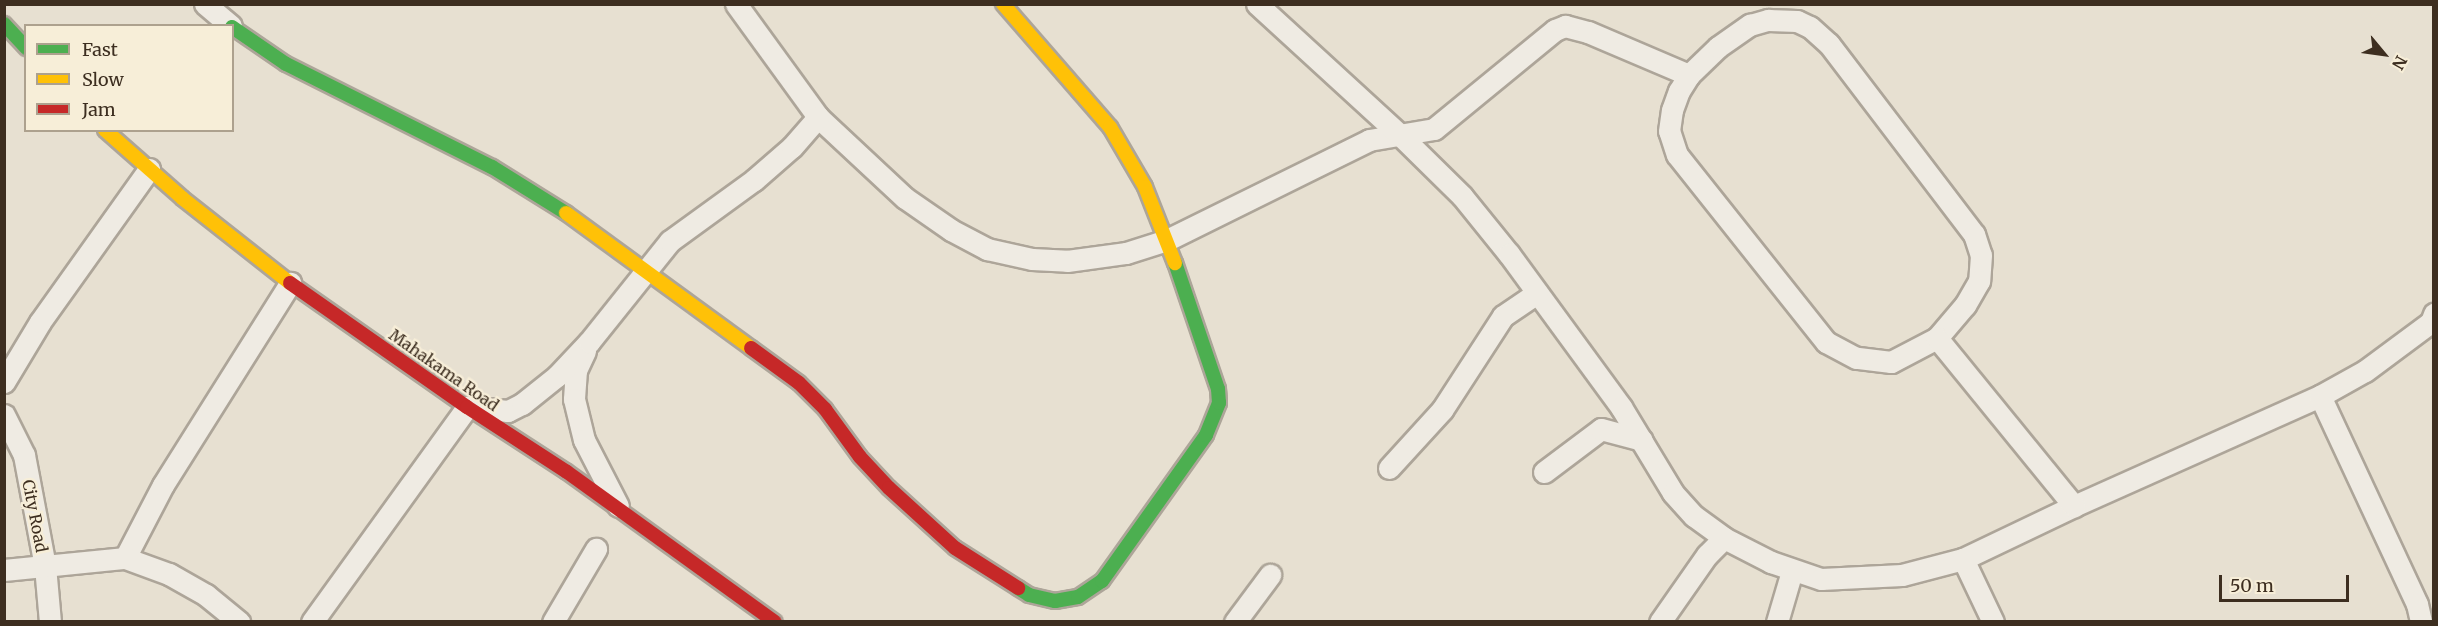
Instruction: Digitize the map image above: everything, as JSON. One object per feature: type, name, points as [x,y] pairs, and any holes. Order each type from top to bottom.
[{"type":"street","points":[[205,4],[230,24]]},
{"type":"street","points":[[736,4],[818,117],[905,198],[951,230],[987,249],[1032,259],[1067,261],[1126,253],[1167,240],[1369,140],[1434,129],[1442,125],[1555,30],[1564,26],[1588,32],[1689,75]]},
{"type":"street","points":[[234,27],[286,64],[492,167],[584,224],[799,383],[825,409],[860,457],[889,488],[955,548],[1029,595],[1055,601],[1078,597],[1102,581],[1206,435],[1215,418],[1219,403],[1218,389],[1167,240],[1145,187],[1110,127],[1004,4]]},
{"type":"street","points":[[1257,4],[1400,135],[1462,196],[1537,293],[1642,440],[1673,493],[1694,516],[1724,538],[1792,571],[1821,579],[1902,575],[1963,559],[2074,506],[2320,396],[2365,371],[2433,321]]},
{"type":"street","points":[[1768,20],[1797,21],[1810,27],[1829,44],[1974,234],[1981,255],[1979,280],[1965,305],[1937,338],[1891,363],[1856,358],[1826,342],[1677,155],[1669,131],[1672,110],[1689,75],[1718,47],[1750,25],[1768,20]]},
{"type":"street","points":[[7,32],[24,46]]},
{"type":"street","points":[[312,621],[467,407],[508,411],[522,404],[557,376],[589,342],[646,268],[670,241],[762,174],[792,147],[818,117]]},
{"type":"street","name":"Mahakama Road","points":[[107,132],[149,170],[290,283],[467,407],[620,510],[775,621]]},
{"type":"street","points":[[4,382],[46,313],[149,170]]},
{"type":"street","points":[[125,558],[163,485],[290,283]]},
{"type":"street","points":[[1389,468],[1442,410],[1503,316],[1537,293]]},
{"type":"street","points":[[1937,338],[2074,506]]},
{"type":"street","points":[[589,342],[576,370],[574,399],[584,440],[620,510]]},
{"type":"street","points":[[2320,396],[2417,604],[2421,621]]},
{"type":"street","name":"City Road","points":[[4,415],[24,455],[45,566],[51,621]]},
{"type":"street","points":[[1544,472],[1601,429],[1642,440]]},
{"type":"street","points":[[1659,621],[1707,555],[1724,538]]},
{"type":"street","points":[[553,621],[596,549]]},
{"type":"street","points":[[4,570],[125,558],[169,574],[206,595],[239,621]]},
{"type":"street","points":[[1963,559],[1992,621]]},
{"type":"street","points":[[1777,621],[1792,571]]},
{"type":"street","points":[[1234,621],[1270,575]]},
{"type":"traffic: fast","points":[[4,24],[24,46]]},
{"type":"traffic: fast","points":[[234,28],[286,64],[492,167],[566,213]]},
{"type":"traffic: fast","points":[[1018,588],[1029,595],[1055,601],[1078,597],[1102,581],[1206,435],[1219,403],[1218,389],[1175,263]]},
{"type":"traffic: slow","points":[[1003,4],[1110,127],[1145,187],[1175,263]]},
{"type":"traffic: slow","points":[[107,132],[182,198],[290,283]]},
{"type":"traffic: slow","points":[[566,213],[751,348]]},
{"type":"traffic: jam","points":[[290,283],[467,407],[567,472],[775,622]]},
{"type":"traffic: jam","points":[[751,348],[799,383],[825,409],[860,457],[889,488],[955,548],[1018,588]]}]
